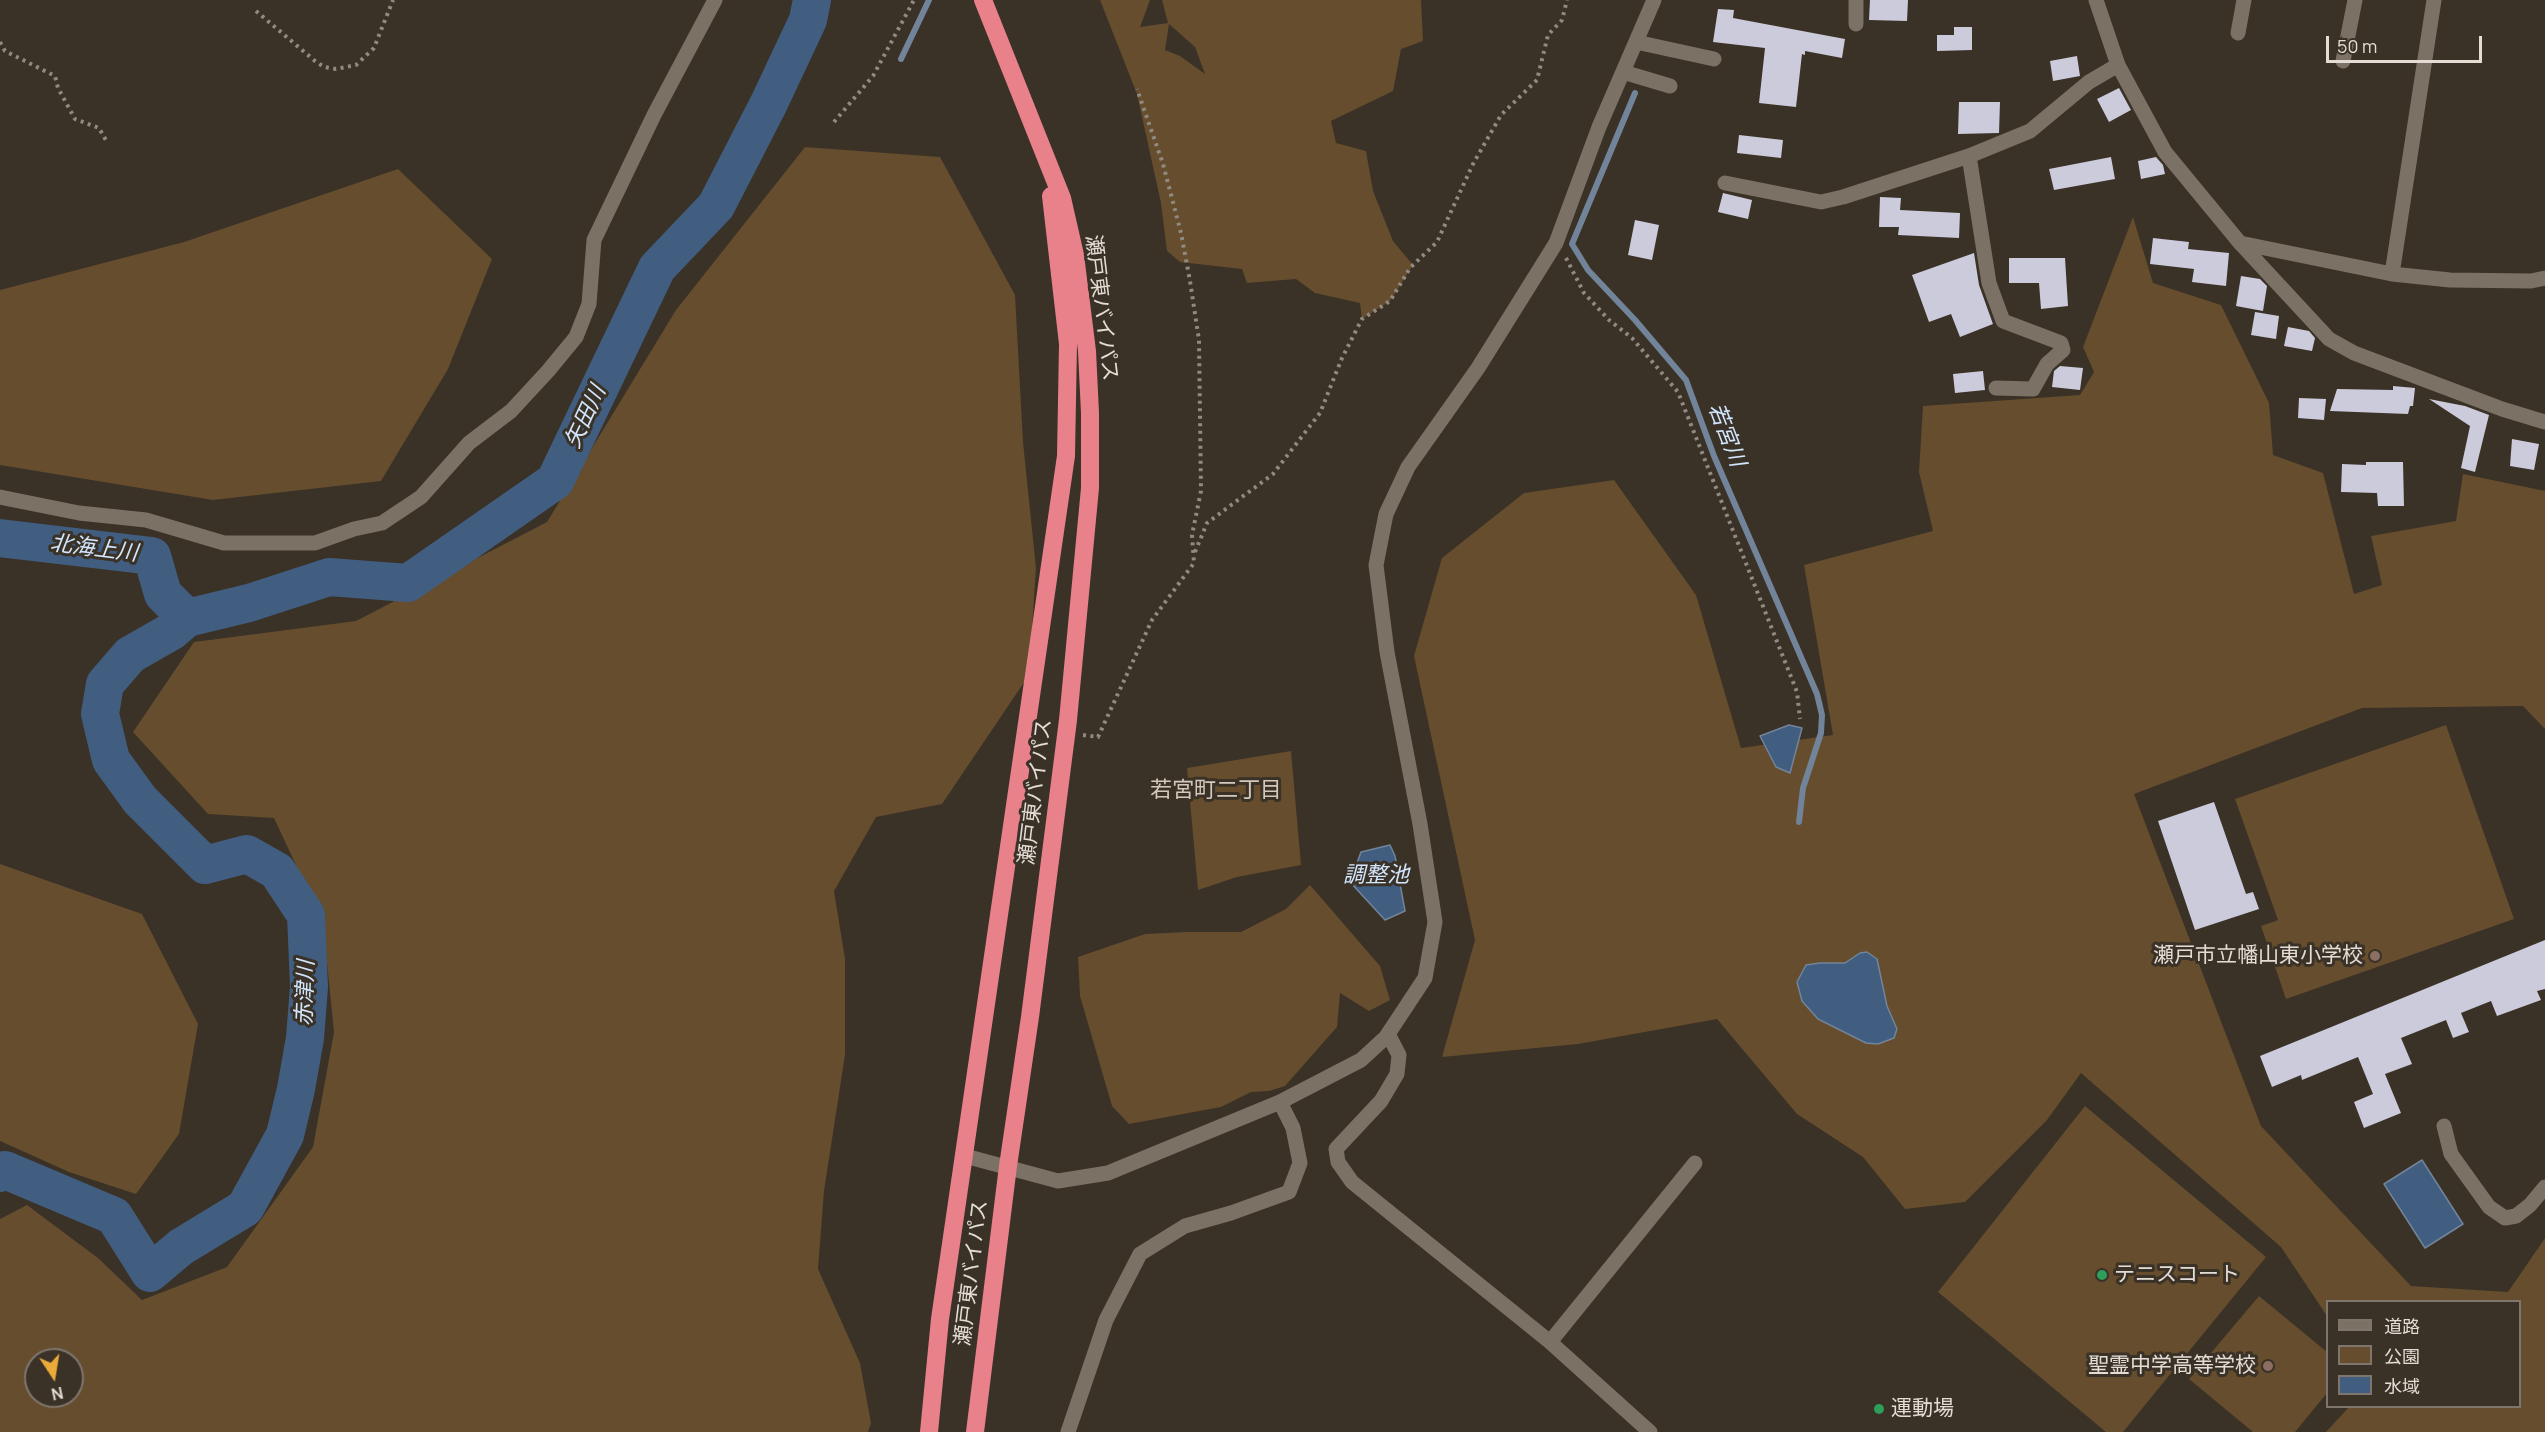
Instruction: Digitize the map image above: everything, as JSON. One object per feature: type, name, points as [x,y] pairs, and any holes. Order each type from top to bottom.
[{"type":"highway","name":"瀬戸東バイパス","points":[[975,1432],[1066,734],[1090,488],[1087,351],[1075,255],[1062,198],[983,0]]},
{"type":"highway","name":"瀬戸東バイパス","points":[[929,1432],[940,1319],[1066,456],[1068,344],[1046,158]]},
{"type":"street","points":[[0,497],[79,513],[146,520],[224,543],[315,543],[354,529],[382,523],[421,497],[469,443],[511,411],[576,337],[589,304],[594,240],[654,115],[715,0]]},
{"type":"street","points":[[965,1156],[1058,1181],[1108,1173],[1280,1102],[1361,1060],[1388,1034],[1425,978],[1435,922],[1420,824],[1387,652],[1376,565],[1386,514],[1408,467],[1478,368],[1556,243],[1599,127],[1654,0]]},
{"type":"street","points":[[1856,0],[1856,24]]},
{"type":"street","points":[[2096,0],[2118,65],[2165,152],[2240,243],[2329,339],[2354,353],[2502,409],[2545,422]]},
{"type":"street","points":[[2238,33],[2244,0]]},
{"type":"street","points":[[2343,61],[2355,0]]},
{"type":"street","points":[[2392,274],[2434,0]]},
{"type":"street","points":[[1636,42],[1714,59]]},
{"type":"street","points":[[1725,183],[1821,202],[1969,156],[2030,131],[2090,82],[2118,65]]},
{"type":"street","points":[[1623,72],[1670,86]]},
{"type":"street","points":[[1969,156],[1989,283],[2003,321],[2061,343],[2063,350],[2048,364],[2033,389],[1996,388]]},
{"type":"street","points":[[2240,243],[2392,274],[2450,280],[2531,281],[2545,278]]},
{"type":"street","points":[[1388,1034],[1399,1054],[1397,1074],[1381,1101],[1336,1149],[1338,1162],[1352,1182],[1550,1342],[1650,1432]]},
{"type":"street","points":[[1068,1432],[1106,1320],[1140,1254],[1185,1226],[1231,1213],[1289,1192],[1300,1163],[1293,1128],[1280,1102]]},
{"type":"street","points":[[2444,1126],[2451,1154],[2489,1207],[2505,1218],[2516,1216],[2545,1187]]},
{"type":"street","points":[[1550,1342],[1695,1163]]},
{"type":"path","points":[[256,11],[315,61],[324,67],[336,69],[356,65],[374,48],[393,0]]},
{"type":"path","points":[[834,122],[873,76],[914,0]]},
{"type":"path","points":[[1194,553],[1207,523],[1273,474],[1320,413],[1342,358],[1362,319],[1390,301],[1410,268],[1437,242],[1473,164],[1501,115],[1537,80],[1548,35],[1562,20],[1567,0]]},
{"type":"path","points":[[0,42],[5,51],[55,76],[58,88],[75,119],[99,128],[107,142]]},
{"type":"path","points":[[1066,734],[1098,737],[1152,620],[1194,563],[1192,535],[1201,491],[1199,340],[1182,233],[1163,164],[1137,89]]},
{"type":"path","points":[[1556,243],[1572,266],[1584,293],[1609,320],[1632,338],[1678,392],[1797,692],[1800,718]]},
{"type":"green space","points":[[1100,0],[1150,0],[1140,27],[1168,23],[1162,0],[1421,0],[1423,41],[1401,49],[1393,91],[1331,121],[1336,143],[1366,151],[1373,191],[1393,241],[1413,265],[1390,301],[1362,319],[1360,303],[1315,293],[1296,279],[1247,283],[1242,269],[1180,262],[1167,251],[1161,203],[1137,94]],"holes":[[[1169,24],[1195,47],[1205,74],[1180,56],[1165,50]]]},
{"type":"green space","points":[[805,147],[940,157],[1015,295],[1023,442],[1036,568],[1029,675],[942,804],[876,817],[834,891],[845,959],[845,1055],[824,1191],[818,1269],[860,1363],[871,1423],[868,1432],[0,1432],[0,1219],[27,1205],[98,1258],[142,1300],[227,1267],[313,1147],[334,1032],[323,923],[274,818],[208,814],[133,732],[194,642],[356,621],[547,522],[676,310]]},
{"type":"green space","points":[[398,169],[492,259],[448,369],[381,481],[213,500],[0,465],[0,290],[184,242]]},
{"type":"green space","points":[[2133,217],[2153,283],[2221,305],[2269,403],[2273,455],[2323,473],[2354,594],[2382,585],[2371,536],[2456,521],[2463,474],[2545,491],[2545,729],[2523,706],[2362,708],[2134,794],[2261,1126],[2411,1286],[2508,1292],[2545,1238],[2545,1432],[2326,1432],[2348,1408],[2521,1408],[2521,1300],[2326,1300],[2326,1314],[2281,1247],[2081,1073],[2047,1120],[1965,1202],[1905,1209],[1863,1157],[1797,1114],[1717,1019],[1578,1044],[1442,1057],[1475,940],[1414,656],[1442,558],[1524,493],[1614,480],[1696,595],[1741,748],[1833,735],[1804,565],[1933,531],[1919,472],[1923,406],[2080,395],[2094,372],[2083,347]]},
{"type":"green space","points":[[2446,725],[2514,919],[2286,999],[2261,926],[2278,920],[2235,799]]},
{"type":"green space","points":[[1291,751],[1301,865],[1237,877],[1198,890],[1187,768]]},
{"type":"green space","points":[[0,864],[142,914],[198,1024],[179,1134],[136,1194],[69,1172],[0,1141]]},
{"type":"green space","points":[[1310,885],[1380,966],[1390,1000],[1369,1011],[1340,993],[1337,1027],[1285,1086],[1269,1091],[1251,1092],[1221,1107],[1129,1124],[1112,1106],[1080,996],[1078,957],[1145,934],[1241,932],[1286,909]]},
{"type":"green space","name":"テニスコート","points":[[2085,1106],[2266,1257],[2123,1432],[2106,1432],[1938,1292]]},
{"type":"green space","points":[[2259,1296],[2326,1351],[2326,1394],[2295,1432],[2253,1432],[2189,1379]]},
{"type":"water","points":[[1789,725],[1802,728],[1790,773],[1776,767],[1760,736]]},
{"type":"water","name":"調整池","points":[[1390,845],[1395,856],[1405,911],[1385,920],[1350,882],[1361,852]]},
{"type":"water","points":[[1867,952],[1877,959],[1887,1006],[1897,1029],[1894,1038],[1878,1044],[1866,1043],[1818,1019],[1802,1001],[1797,982],[1806,965],[1845,963],[1860,953]]},
{"type":"water","points":[[2422,1160],[2463,1224],[2425,1248],[2384,1184]]},
{"type":"building","points":[[1870,0],[1908,0],[1907,21],[1869,20]]},
{"type":"building","points":[[1718,9],[1734,10],[1733,18],[1845,39],[1842,58],[1805,51],[1805,55],[1802,54],[1796,107],[1759,103],[1765,48],[1713,42]]},
{"type":"building","points":[[1954,27],[1972,27],[1972,50],[1937,51],[1937,35],[1954,35]]},
{"type":"building","points":[[2077,56],[2080,76],[2053,81],[2050,61]]},
{"type":"building","points":[[2119,88],[2131,110],[2109,122],[2097,99]]},
{"type":"building","points":[[1959,102],[2000,102],[1999,133],[1958,134]]},
{"type":"building","points":[[1739,135],[1783,140],[1781,158],[1737,153]]},
{"type":"building","points":[[2111,157],[2115,179],[2054,190],[2049,169]]},
{"type":"building","points":[[2156,157],[2163,165],[2165,174],[2141,179],[2138,161]]},
{"type":"building","points":[[1723,193],[1752,200],[1748,219],[1718,212]]},
{"type":"building","points":[[1880,197],[1901,198],[1900,210],[1960,213],[1959,238],[1898,235],[1899,227],[1879,227]]},
{"type":"building","points":[[1635,220],[1659,225],[1652,260],[1628,255]]},
{"type":"building","points":[[2153,238],[2189,242],[2188,249],[2229,253],[2226,286],[2192,282],[2194,269],[2150,264]]},
{"type":"building","points":[[1974,253],[1979,285],[1993,324],[1960,337],[1951,314],[1929,322],[1912,275]]},
{"type":"building","points":[[2009,258],[2065,258],[2068,306],[2041,309],[2039,283],[2009,283]]},
{"type":"building","points":[[2241,276],[2260,279],[2267,286],[2263,311],[2236,306]]},
{"type":"building","points":[[2255,312],[2279,316],[2276,339],[2251,335]]},
{"type":"building","points":[[2288,327],[2309,331],[2315,338],[2312,351],[2284,346]]},
{"type":"building","points":[[2060,366],[2083,368],[2080,390],[2052,387],[2054,371]]},
{"type":"building","points":[[1983,371],[1985,390],[1955,393],[1953,374]]},
{"type":"building","points":[[2393,386],[2415,388],[2413,406],[2410,406],[2408,414],[2330,411],[2337,389],[2393,390]]},
{"type":"building","points":[[2299,398],[2326,399],[2324,420],[2298,418]]},
{"type":"building","points":[[2429,399],[2465,406],[2489,415],[2475,472],[2461,468],[2470,426]]},
{"type":"building","points":[[2512,439],[2539,444],[2534,470],[2510,466]]},
{"type":"building","points":[[2366,462],[2403,462],[2404,506],[2378,506],[2377,493],[2341,492],[2342,464],[2366,465]]},
{"type":"building","points":[[2214,802],[2246,894],[2253,892],[2259,909],[2195,930],[2158,821]]},
{"type":"building","points":[[2545,940],[2545,989],[2537,991],[2541,1000],[2497,1016],[2491,1001],[2461,1013],[2469,1032],[2453,1038],[2446,1020],[2401,1038],[2412,1064],[2385,1074],[2401,1113],[2364,1128],[2354,1102],[2373,1094],[2358,1057],[2302,1080],[2301,1075],[2272,1087],[2260,1056]]},
{"type":"waterway","name":"赤津川","points":[[0,1173],[5,1170],[114,1216],[150,1273],[181,1247],[245,1208],[285,1135],[296,1089],[305,1038],[309,987],[306,915],[277,871],[247,854],[205,865],[140,800],[111,760],[100,714],[105,684],[130,655],[172,631],[187,618],[249,603],[329,577],[408,583],[555,481],[657,268],[716,206],[769,103],[808,20],[812,0]]},
{"type":"waterway","points":[[901,59],[929,0]]},
{"type":"waterway","name":"若宮川","points":[[1635,93],[1572,244],[1588,270],[1635,320],[1686,380],[1714,456],[1817,694],[1822,715],[1821,733],[1803,788],[1799,822]]},
{"type":"waterway","name":"北海上川","points":[[0,538],[152,556],[163,594],[187,618]]},
{"type":"place","name":"瀬戸市立幡山東小学校","points":[[2375,956]]},
{"type":"place","name":"テニスコート","points":[[2102,1275]]},
{"type":"place","name":"聖霊中学高等学校","points":[[2268,1366]]},
{"type":"place","name":"運動場","points":[[1879,1409]]},
{"type":"district","name":"若宮町二丁目","points":[[1216,791]]},
{"type":"water label","name":"矢田川","points":[[586,417]]}]
